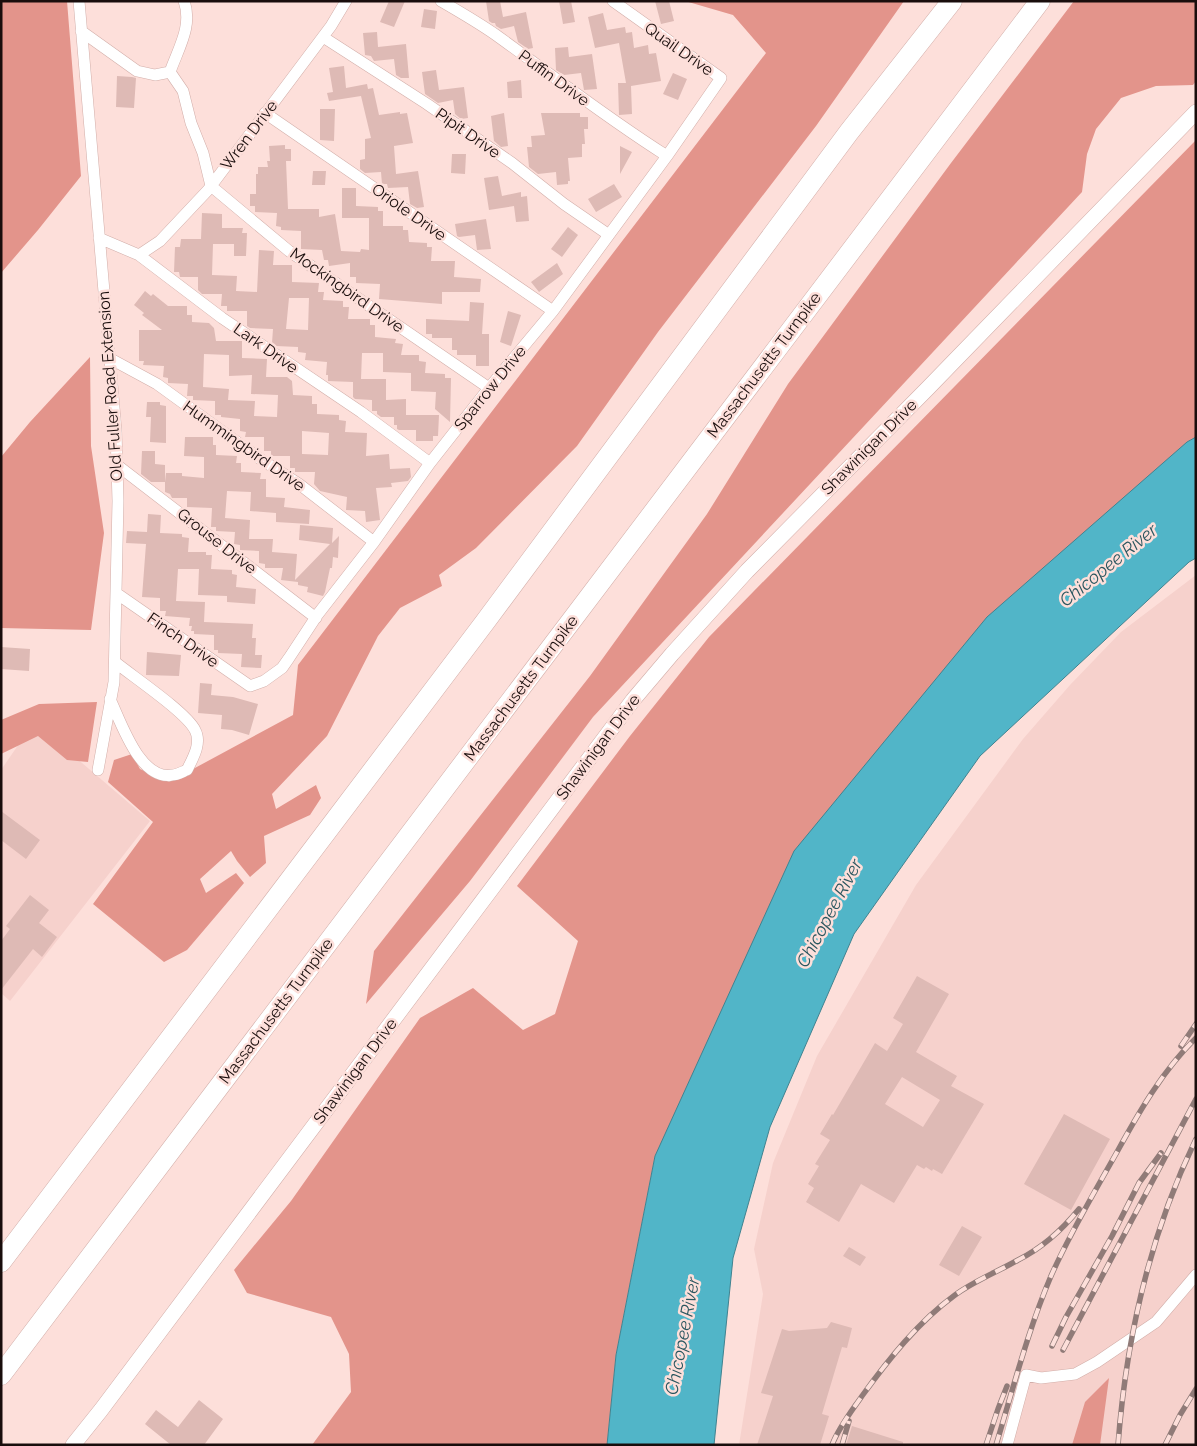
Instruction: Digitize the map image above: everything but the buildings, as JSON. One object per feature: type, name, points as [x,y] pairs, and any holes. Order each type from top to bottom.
[{"type":"highway","points":[[1,1262],[491,614],[849,132],[952,1]]},
{"type":"highway","name":"Massachusetts Turnpike","points":[[1,1375],[1040,1]]},
{"type":"main road","name":"Shawinigan Drive","points":[[73,1445],[622,715],[672,654],[747,571],[1196,112]]},
{"type":"street","name":"Old Fuller Road Extension","points":[[79,1],[109,358],[118,501],[114,682],[98,770]]},
{"type":"street","points":[[170,72],[187,23],[188,15],[184,1]]},
{"type":"street","name":"Wren Drive","points":[[139,256],[160,241],[211,186],[323,37],[346,1]]},
{"type":"street","name":"Puffin Drive","points":[[441,1],[495,34],[578,96],[667,156]]},
{"type":"street","name":"Quail Drive","points":[[612,1],[722,78]]},
{"type":"street","points":[[81,31],[138,71],[156,75],[170,72]]},
{"type":"street","name":"Pipit Drive","points":[[323,37],[428,104],[609,235]]},
{"type":"street","points":[[170,72],[183,91],[191,123],[203,153],[211,186]]},
{"type":"street","name":"Sparrow Drive","points":[[250,686],[264,680],[282,668],[316,618],[374,542],[430,463],[553,311],[722,78]]},
{"type":"street","name":"Oriole Drive","points":[[265,114],[553,311]]},
{"type":"street","name":"Mockingbird Drive","points":[[211,186],[290,250],[490,388]]},
{"type":"street","name":"Lark Drive","points":[[99,238],[139,256],[222,318],[360,412],[430,463]]},
{"type":"street","name":"Hummingbird Drive","points":[[109,358],[157,384],[259,458],[299,484],[374,542]]},
{"type":"street","name":"Grouse Drive","points":[[117,465],[316,618]]},
{"type":"street","name":"Finch Drive","points":[[116,593],[250,686]]},
{"type":"street","points":[[110,699],[139,757],[152,771],[171,776],[187,770],[198,744],[195,730],[182,714],[114,662]]},
{"type":"street","points":[[1007,1445],[1026,1375],[1041,1378],[1075,1374],[1097,1362],[1156,1322],[1196,1275]]},
{"type":"shaded area","points":[[1,1],[67,1],[81,176],[1,273]]},
{"type":"shaded area","points":[[685,1],[904,1],[816,126],[658,332],[577,446],[476,548],[439,575],[442,586],[400,608],[378,636],[327,736],[272,794],[276,809],[316,785],[321,798],[310,815],[264,836],[266,863],[250,877],[231,851],[200,879],[206,893],[236,873],[244,883],[187,950],[164,962],[93,904],[153,822],[108,782],[114,760],[132,754],[140,769],[169,782],[293,715],[298,665],[766,53],[733,15]]},
{"type":"shaded area","points":[[1074,1],[1196,1],[1196,81],[1193,85],[1156,86],[1121,98],[1096,129],[1087,154],[1082,192],[593,717],[470,881],[366,1004],[374,951],[590,676],[707,514],[788,384],[951,163]]},
{"type":"shaded area","points":[[1196,140],[1196,437],[1187,442],[655,1156],[616,1355],[607,1445],[312,1445],[351,1392],[349,1354],[331,1317],[247,1293],[234,1270],[291,1201],[420,1018],[473,988],[523,1030],[555,1014],[578,941],[517,886],[630,736],[709,637]]},
{"type":"shaded area","points":[[90,357],[91,446],[104,533],[91,630],[1,628],[1,457],[30,422]]},
{"type":"shaded area","points":[[1196,575],[1196,1445],[739,1445],[763,1294],[754,1249],[773,1163],[817,1056],[916,885],[1023,739],[1070,685],[1121,632]]},
{"type":"shaded area","points":[[97,702],[88,762],[67,760],[38,736],[1,754],[1,720],[39,704]]},
{"type":"shaded area","points":[[34,722],[150,821],[10,1001],[1,993],[1,770]]},
{"type":"shaded area","points":[[1109,1378],[1100,1445],[1072,1445],[1085,1402]]},
{"type":"water","name":"Chicopee River","points":[[1196,437],[1196,558],[1189,562],[980,756],[854,934],[770,1127],[733,1258],[714,1445],[607,1445],[616,1355],[655,1156],[794,851],[987,617],[1187,442]]},
{"type":"railway","points":[[1181,1046],[1196,1024]]},
{"type":"railway","points":[[996,1445],[1028,1338],[1058,1260],[1143,1107],[1162,1078],[1196,1038]]},
{"type":"railway","points":[[1063,1350],[1196,1099]]},
{"type":"railway","points":[[1118,1445],[1127,1366],[1143,1288],[1166,1212],[1196,1139]]},
{"type":"railway","points":[[1052,1346],[1139,1183],[1161,1153]]},
{"type":"railway","points":[[832,1445],[838,1432],[872,1382],[916,1329],[962,1290],[1027,1255],[1043,1244],[1059,1231],[1079,1209]]},
{"type":"railway","points":[[986,1445],[1007,1386]]},
{"type":"railway","points":[[1165,1445],[1196,1389]]},
{"type":"railway","points":[[842,1445],[849,1421]]}]
